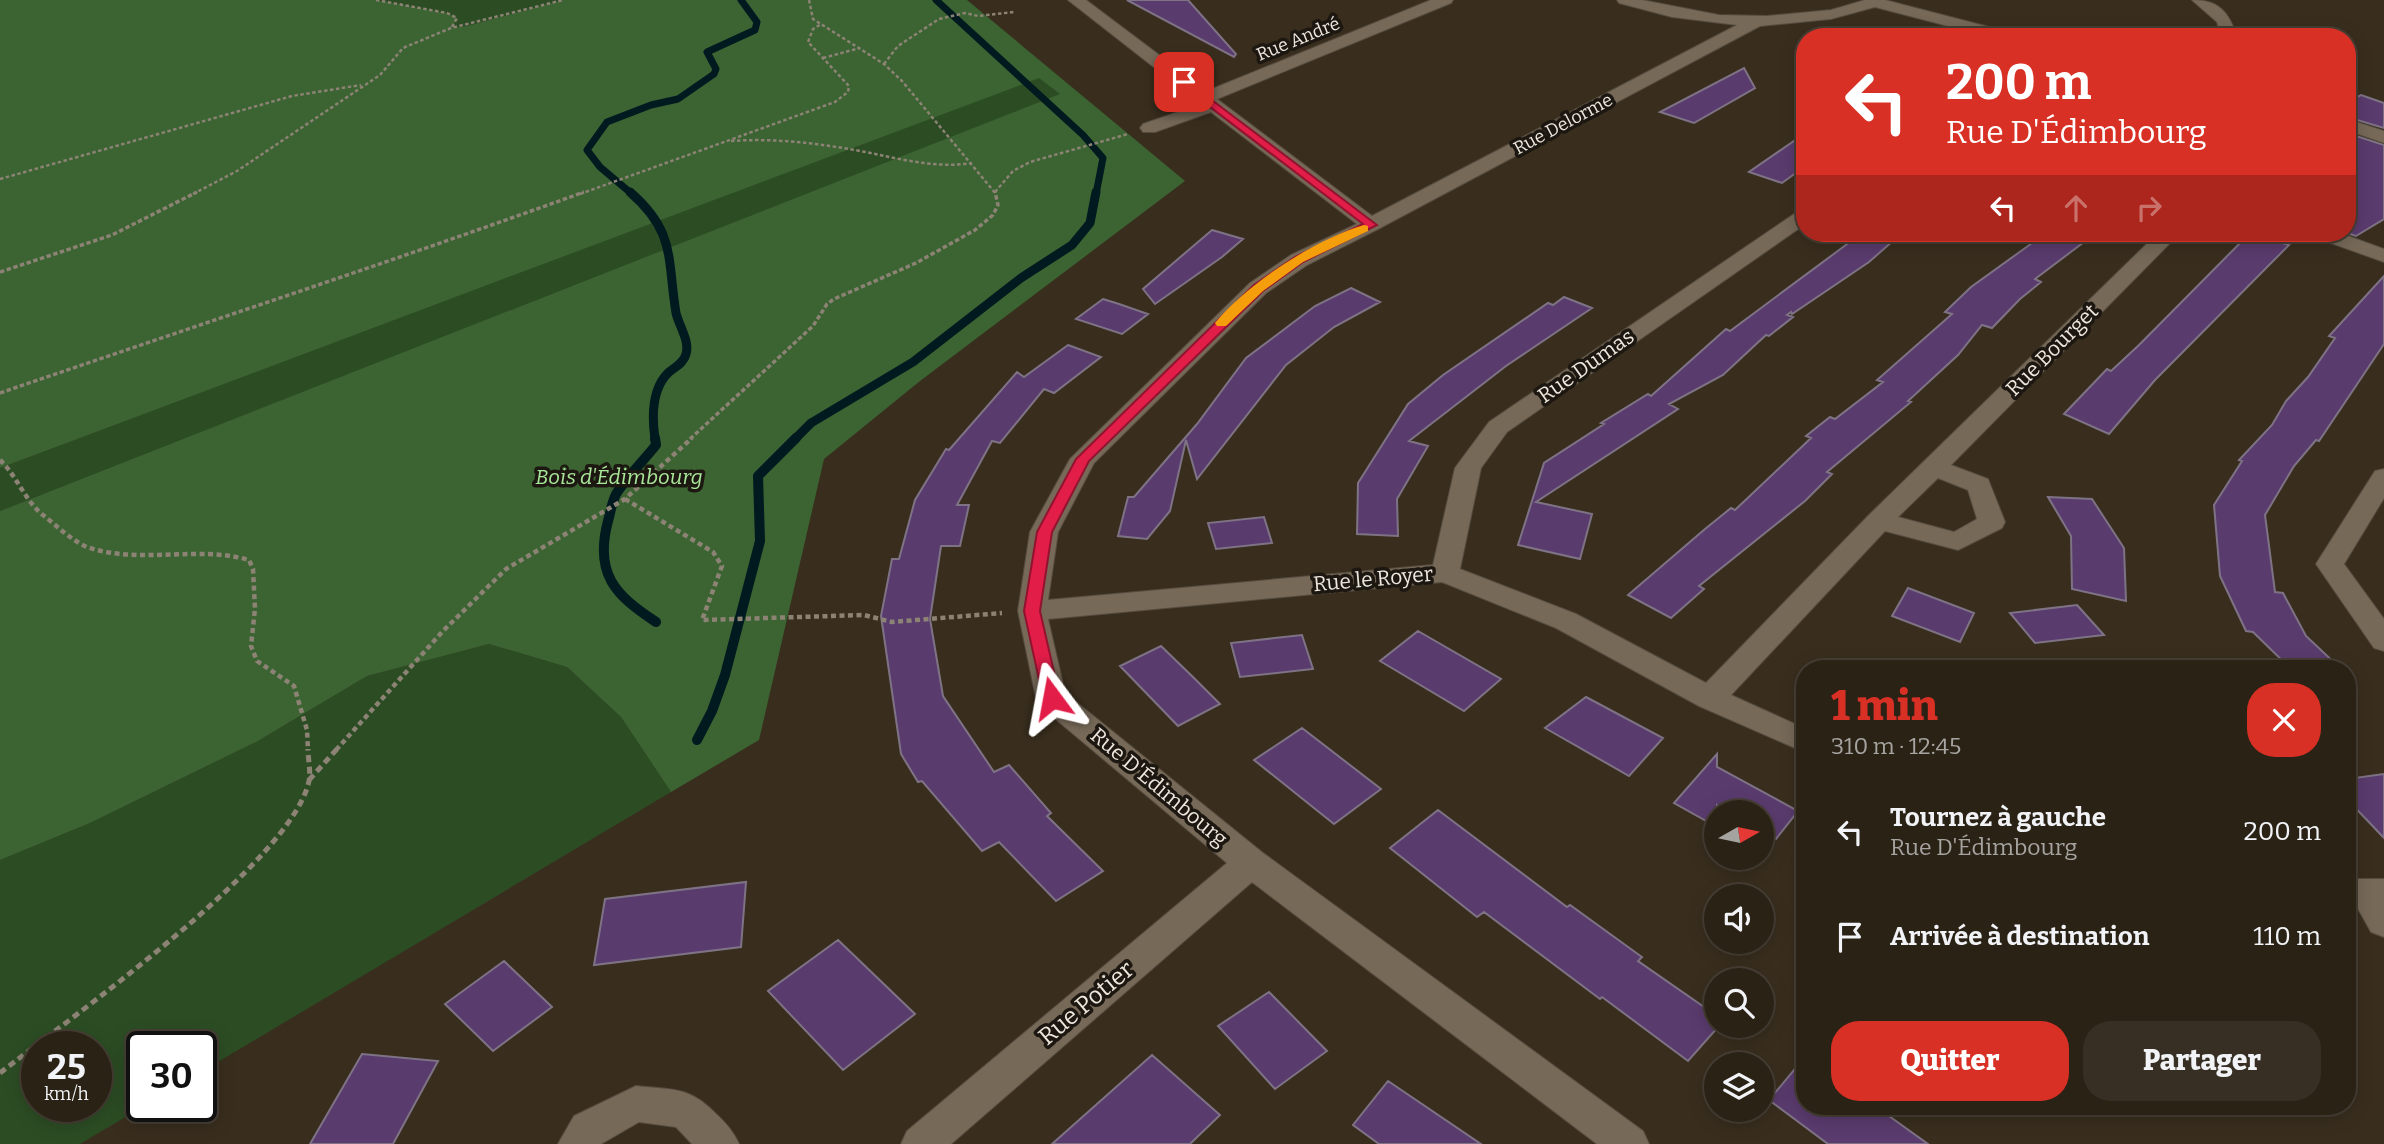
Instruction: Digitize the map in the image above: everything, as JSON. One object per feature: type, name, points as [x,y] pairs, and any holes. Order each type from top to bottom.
[{"type":"street","points":[[1076,0],[1371,225]]},
{"type":"street","name":"Rue André","points":[[1149,128],[1445,0]]},
{"type":"street","points":[[1625,0],[1716,21],[1754,23],[1847,12],[1875,1],[1976,28]]},
{"type":"street","points":[[2200,0],[2224,20],[2226,28]]},
{"type":"street","name":"Rue Delorme","points":[[1371,225],[1754,23]]},
{"type":"street","points":[[2356,127],[2384,137]]},
{"type":"street","name":"Rue Dumas","points":[[1445,573],[1468,468],[1498,427],[1796,222]]},
{"type":"street","name":"Rue D'Édimbourg","points":[[1371,225],[1299,260],[1258,288],[1083,459],[1045,532],[1032,611],[1052,698],[1251,863],[1629,1144]]},
{"type":"street","name":"Rue Bourget","points":[[1710,698],[1879,521],[2161,242]]},
{"type":"street","points":[[2346,242],[2384,256]]},
{"type":"street","points":[[1879,521],[1958,541],[1992,522],[1979,485],[1934,467]]},
{"type":"street","points":[[2384,477],[2330,564],[2384,641]]},
{"type":"street","name":"Rue le Royer","points":[[1032,611],[1445,573],[1566,621],[1710,698],[1796,737]]},
{"type":"street","name":"Rue Potier","points":[[921,1144],[1251,863]]},
{"type":"street","points":[[578,1144],[588,1129],[636,1104],[686,1110],[719,1144]]},
{"type":"path","points":[[376,0],[447,13],[457,18],[451,28]]},
{"type":"path","points":[[0,272],[112,235],[237,171],[386,70],[393,57],[403,48],[451,28],[563,0]]},
{"type":"path","points":[[0,1073],[196,919],[228,889],[286,824],[301,800],[309,780],[443,631],[506,569],[585,520],[625,499],[813,326],[827,304],[916,262],[975,230],[993,215],[998,205],[995,192],[973,163],[884,64],[811,16],[809,0]]},
{"type":"path","points":[[884,64],[898,46],[915,33],[946,17],[965,13],[978,16],[1014,12]]},
{"type":"path","points":[[0,393],[349,272],[439,245],[720,142],[820,109],[843,97],[849,86],[808,42],[813,29],[821,24]]},
{"type":"path","points":[[823,58],[860,48]]},
{"type":"path","points":[[0,178],[292,96],[362,85]]},
{"type":"path","points":[[995,192],[1013,171],[1030,162],[1149,128]]},
{"type":"path","points":[[720,142],[761,139],[834,147],[933,165],[973,163]]},
{"type":"path","points":[[0,460],[11,470],[40,513],[85,546],[101,550],[165,555],[232,555],[249,560],[253,569],[255,609],[251,646],[257,661],[296,690],[307,730],[309,780]]},
{"type":"path","points":[[625,499],[713,552],[722,566],[702,620],[864,615],[892,621],[1032,611]]},
{"type":"green space","name":"Bois d'Édimbourg","points":[[0,0],[376,0],[447,13],[457,18],[452,28],[563,0],[967,0],[1185,181],[920,381],[824,459],[759,740],[671,792],[621,717],[567,667],[489,644],[367,676],[258,741],[90,823],[0,860],[0,511],[1060,94],[1039,78],[0,468]]},
{"type":"green space","points":[[376,0],[563,0],[451,28],[447,13]]},
{"type":"green space","points":[[1040,77],[1061,94],[0,511],[0,468]]},
{"type":"green space","points":[[489,644],[567,667],[621,717],[671,792],[217,1062],[217,1031],[126,1031],[126,1117],[80,1144],[0,1144],[0,860],[90,823],[258,741],[367,676]]},
{"type":"building","points":[[1127,0],[1188,0],[1236,54],[1234,57]]},
{"type":"building","points":[[1744,68],[1755,88],[1694,123],[1660,112]]},
{"type":"building","points":[[2361,95],[2384,103],[2384,128],[2356,120],[2356,98]]},
{"type":"building","points":[[2356,136],[2384,145],[2384,219],[2356,236]]},
{"type":"building","points":[[1796,140],[1796,173],[1782,183],[1749,172]]},
{"type":"building","points":[[1212,230],[1243,239],[1155,304],[1143,289]]},
{"type":"building","points":[[1850,242],[1892,242],[1869,262],[1787,315],[1793,317],[1769,336],[1766,335],[1723,375],[1669,404],[1678,409],[1536,502],[1592,514],[1580,559],[1518,545],[1544,463],[1604,424],[1601,423],[1648,394],[1651,396],[1726,329],[1730,331]]},
{"type":"building","points":[[2034,242],[2084,242],[2035,279],[2041,282],[1992,328],[1982,325],[1958,355],[1908,401],[1911,402],[1827,472],[1832,474],[1805,501],[1699,586],[1704,589],[1671,618],[1628,595],[1731,508],[1735,510],[1811,438],[1806,436],[1830,417],[1835,419],[1883,382],[1877,380],[1952,314],[1945,312],[1971,287]]},
{"type":"building","points":[[2241,242],[2279,242],[2289,245],[2155,380],[2109,434],[2064,414],[2107,369],[2111,371]]},
{"type":"building","points":[[2384,276],[2384,344],[2319,441],[2316,440],[2294,466],[2265,515],[2275,592],[2283,593],[2306,636],[2332,660],[2282,660],[2253,632],[2246,631],[2220,576],[2214,505],[2242,461],[2239,460],[2272,425],[2286,401],[2308,377],[2335,338],[2329,336]]},
{"type":"building","points":[[1351,288],[1380,302],[1334,327],[1286,365],[1197,479],[1186,440],[1170,511],[1147,539],[1118,536],[1128,497],[1134,497],[1197,424],[1246,358],[1315,306]]},
{"type":"building","points":[[1564,297],[1592,308],[1506,366],[1409,441],[1428,446],[1397,499],[1398,536],[1357,534],[1358,483],[1408,404],[1443,375],[1548,303],[1553,305]]},
{"type":"building","points":[[1103,299],[1148,314],[1122,334],[1076,319]]},
{"type":"building","points":[[1068,345],[1101,357],[1054,393],[1044,389],[1000,443],[992,441],[957,505],[969,505],[960,546],[941,546],[930,619],[943,696],[994,772],[1009,765],[1051,813],[1047,816],[1103,871],[1056,901],[999,842],[982,851],[922,781],[918,782],[901,754],[881,616],[892,559],[899,559],[915,500],[946,449],[949,450],[1017,372],[1024,377]]},
{"type":"building","points":[[2048,497],[2092,499],[2124,548],[2126,601],[2072,589],[2071,536]]},
{"type":"building","points":[[1264,517],[1272,543],[1216,549],[1208,523]]},
{"type":"building","points":[[1908,588],[1974,613],[1960,642],[1892,616]]},
{"type":"building","points":[[2077,605],[2104,635],[2035,643],[2010,613]]},
{"type":"building","points":[[1418,631],[1501,679],[1464,711],[1380,661]]},
{"type":"building","points":[[1302,635],[1313,669],[1240,677],[1231,643]]},
{"type":"building","points":[[1161,646],[1220,704],[1178,726],[1120,666]]},
{"type":"building","points":[[1586,697],[1663,738],[1629,776],[1545,728]]},
{"type":"building","points":[[1302,728],[1381,789],[1334,824],[1254,760]]},
{"type":"building","points":[[1717,754],[1717,767],[1796,810],[1776,839],[1774,800],[1704,800],[1704,820],[1674,803]]},
{"type":"building","points":[[2384,774],[2384,838],[2356,808],[2356,778]]},
{"type":"building","points":[[1438,810],[1567,907],[1570,905],[1642,957],[1638,961],[1704,1007],[1704,1038],[1708,1038],[1688,1061],[1484,912],[1477,917],[1390,848]]},
{"type":"building","points":[[746,882],[741,947],[594,965],[605,899]]},
{"type":"building","points":[[838,940],[915,1014],[843,1070],[768,991]]},
{"type":"building","points":[[504,961],[552,1007],[493,1051],[445,1004]]},
{"type":"building","points":[[1269,992],[1327,1051],[1275,1089],[1218,1026]]},
{"type":"building","points":[[362,1054],[438,1061],[393,1144],[310,1144]]},
{"type":"building","points":[[1152,1055],[1220,1115],[1190,1144],[1052,1144]]},
{"type":"building","points":[[1796,1068],[1796,1115],[1888,1115],[1928,1144],[1828,1144],[1774,1104],[1774,1094]]},
{"type":"building","points":[[1388,1081],[1481,1144],[1379,1144],[1353,1125]]},
{"type":"waterway","points":[[632,194],[600,167],[587,150],[607,122],[651,105],[678,99],[714,74],[716,69],[707,52],[755,30],[757,22],[741,0]]},
{"type":"waterway","points":[[936,0],[1083,135],[1103,158],[1096,194]]},
{"type":"waterway","points":[[630,192],[645,206],[662,233],[670,261],[676,313],[687,344],[683,360],[668,373],[658,388],[653,413],[655,439]]},
{"type":"waterway","points":[[697,740],[712,711],[725,675],[760,541],[758,476],[811,423],[913,362],[1021,278],[1072,245],[1090,223],[1096,192]]},
{"type":"waterway","points":[[655,438],[656,445],[614,498],[604,539],[604,555],[606,569],[619,592],[656,622]]},
{"type":"slow traffic","points":[[1222,323],[1258,288],[1299,260],[1364,229]]},
{"type":"route","points":[[1052,698],[1032,611],[1045,532],[1083,459],[1258,288],[1299,260],[1371,225],[1184,82]]}]
